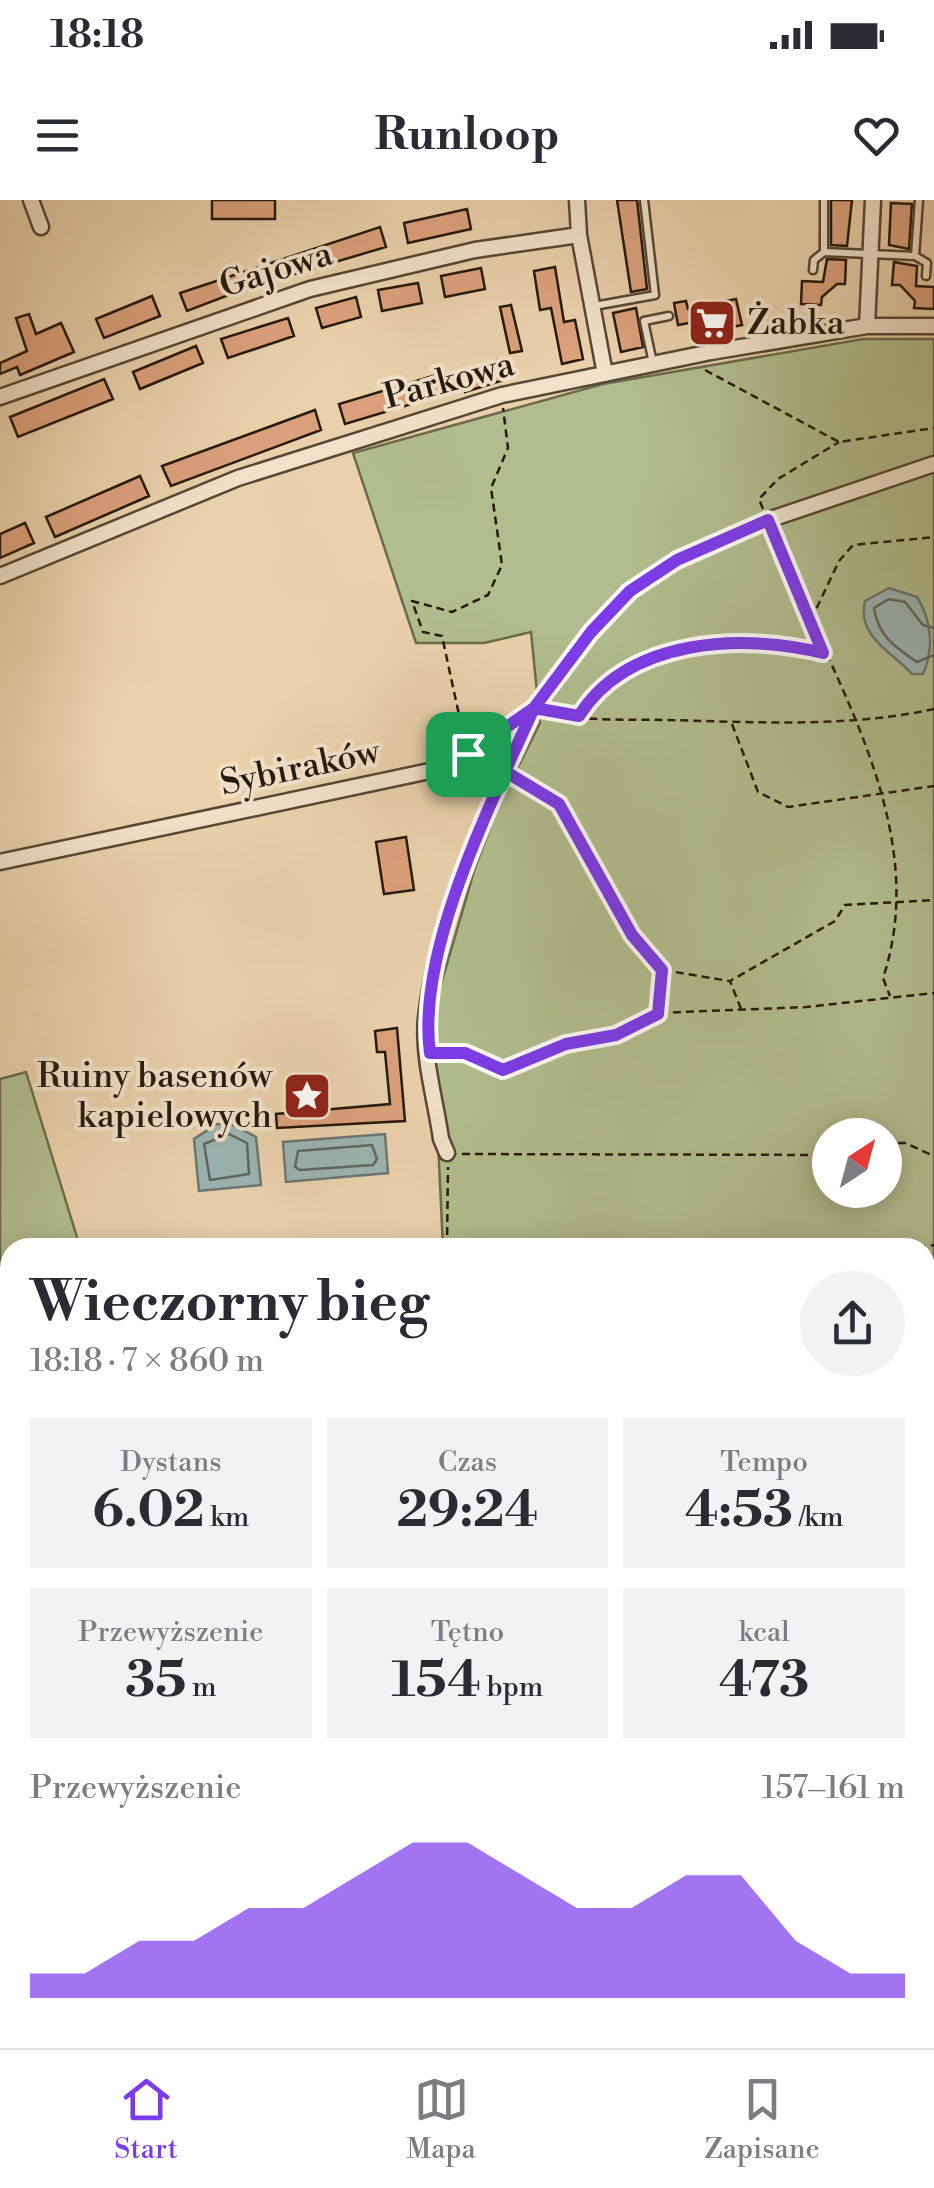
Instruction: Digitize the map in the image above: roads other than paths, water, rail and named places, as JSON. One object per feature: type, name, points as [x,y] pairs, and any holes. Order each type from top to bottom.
[{"type":"street","points":[[30,200],[41,227]]},
{"type":"street","points":[[577,200],[579,235],[605,374]]},
{"type":"street","points":[[867,326],[873,200]]},
{"type":"street","name":"Gajowa","points":[[0,397],[310,290],[475,250],[579,235]]},
{"type":"street","name":"Parkowa","points":[[0,576],[238,478],[502,395],[867,326],[934,326]]},
{"type":"street","name":"Sybiraków","points":[[0,862],[444,768],[534,708],[591,632],[630,591],[677,560],[768,520],[934,464]]},
{"type":"street","points":[[448,1153],[441,1140],[426,1022],[437,959],[477,838],[534,708]]},
{"type":"street","points":[[468,754],[488,762],[504,777]]},
{"type":"lane","points":[[592,306],[655,296],[644,200]]},
{"type":"lane","points":[[824,200],[824,252]]},
{"type":"lane","points":[[915,256],[919,200]]},
{"type":"lane","points":[[813,270],[814,260],[824,252],[915,256],[927,263],[926,276]]},
{"type":"lane","points":[[654,364],[644,322],[669,316]]},
{"type":"water","points":[[889,588],[917,597],[926,616],[930,645],[923,674],[912,674],[878,643],[866,625],[865,601]]},
{"type":"water","points":[[217,1124],[231,1124],[256,1137],[261,1185],[199,1191],[194,1139]]},
{"type":"water","points":[[385,1134],[388,1173],[286,1182],[283,1142]]},
{"type":"place","name":"Żabka","points":[[712,323]]},
{"type":"place","name":"Ruiny basenów kapielowych","points":[[307,1096]]}]
